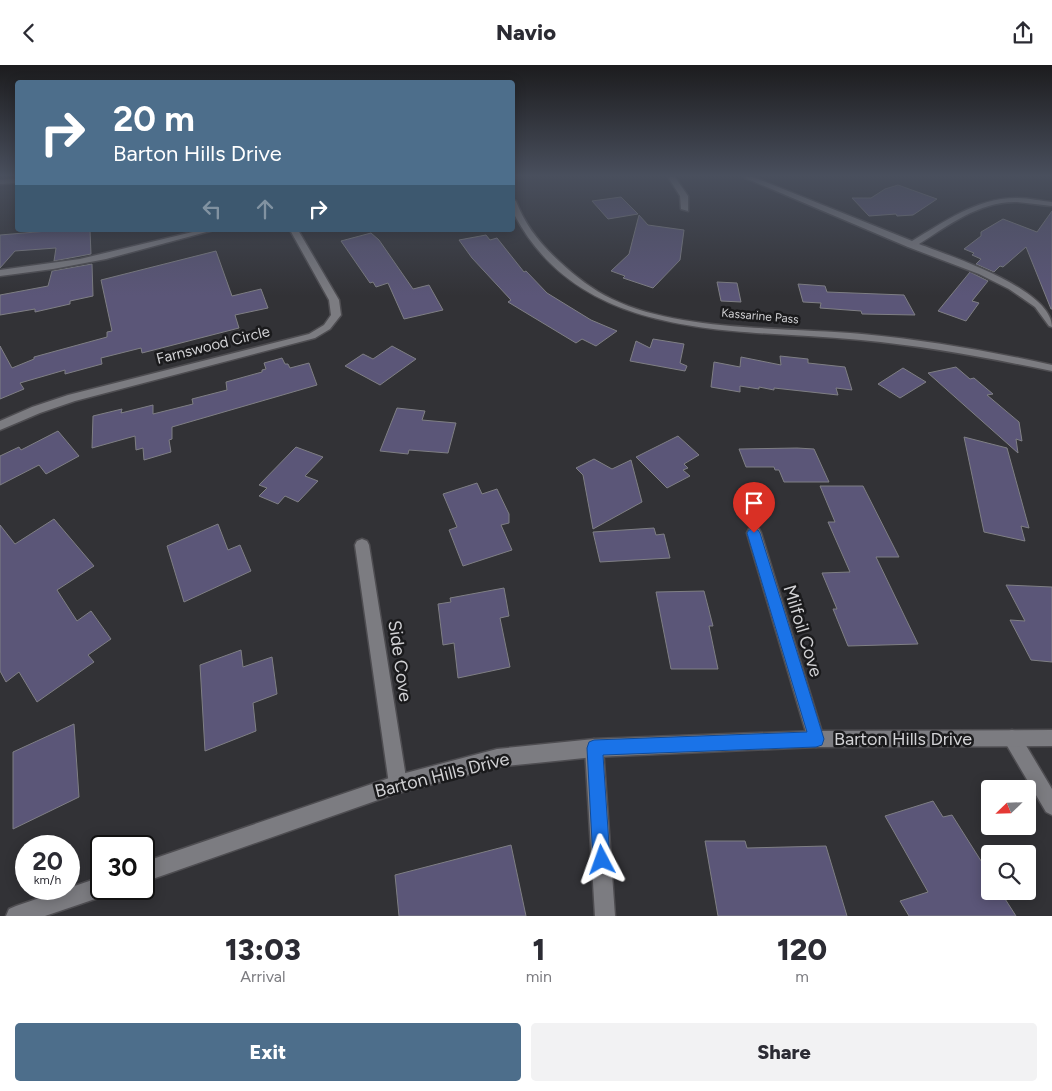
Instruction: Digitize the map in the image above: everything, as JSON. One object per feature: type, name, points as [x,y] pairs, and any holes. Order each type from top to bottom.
[{"type":"street","name":"Kassarine Pass","points":[[517,217],[528,234],[556,264],[583,284],[616,304],[658,316],[698,324],[917,343],[998,356],[1052,368]]},
{"type":"street","points":[[842,217],[982,272],[1012,287],[1038,305],[1052,324]]},
{"type":"street","points":[[911,245],[959,217]]},
{"type":"street","points":[[0,273],[69,265],[202,232]]},
{"type":"street","name":"Farnswood Circle","points":[[0,425],[72,398],[185,367],[312,336],[327,327],[336,315],[334,300],[295,232]]},
{"type":"street","name":"Milfoil Cove","points":[[754,533],[816,739]]},
{"type":"street","name":"Side Cove","points":[[362,545],[398,784]]},
{"type":"street","name":"Barton Hills Drive","points":[[155,868],[398,784],[497,758],[594,748],[816,739],[1012,739],[1052,737]]},
{"type":"street","points":[[1012,739],[1052,806]]},
{"type":"street","points":[[594,748],[605,916]]},
{"type":"street","points":[[16,916],[90,891]]},
{"type":"building","points":[[606,217],[622,217],[608,219]]},
{"type":"building","points":[[639,217],[648,225],[684,230],[680,260],[653,288],[623,278],[625,276],[611,271],[629,254]]},
{"type":"building","points":[[1048,217],[1052,217],[1052,309],[1026,247],[1003,267],[1000,266],[994,272],[976,264],[981,259],[972,255],[974,253],[964,249],[981,236],[981,232],[1003,219],[1037,232]]},
{"type":"building","points":[[36,232],[90,232],[91,254],[54,261],[56,248],[15,251],[0,268],[0,235]]},
{"type":"building","points":[[371,233],[379,240],[413,289],[429,285],[443,310],[404,319],[388,283],[376,287],[373,282],[370,283],[341,241]]},
{"type":"building","points":[[486,235],[490,240],[497,238],[524,272],[526,271],[547,293],[591,320],[617,331],[596,346],[582,339],[576,343],[508,302],[511,300],[472,258],[459,240]]},
{"type":"building","points":[[216,251],[232,296],[261,289],[268,308],[235,315],[239,328],[142,353],[141,348],[101,358],[102,364],[65,374],[65,370],[20,383],[24,389],[0,399],[0,346],[12,368],[34,359],[34,357],[107,337],[107,332],[112,331],[101,280]]},
{"type":"building","points":[[92,264],[93,296],[70,301],[70,304],[35,312],[35,309],[0,315],[0,295],[48,286],[52,271]]},
{"type":"building","points":[[970,272],[988,281],[972,301],[979,303],[966,321],[938,311]]},
{"type":"building","points":[[717,282],[737,283],[741,302],[721,301]]},
{"type":"building","points":[[798,284],[825,286],[827,292],[904,295],[915,315],[862,314],[861,311],[820,308],[821,303],[803,302]]},
{"type":"building","points":[[653,339],[684,344],[680,363],[687,366],[685,371],[630,361],[636,341],[650,348]]},
{"type":"building","points":[[392,346],[416,359],[380,385],[345,366],[363,354],[373,359]]},
{"type":"building","points":[[780,356],[808,359],[808,363],[845,367],[852,390],[836,388],[838,395],[740,386],[740,392],[711,387],[714,362],[740,367],[741,357],[781,365]]},
{"type":"building","points":[[282,358],[290,368],[309,363],[317,385],[172,427],[172,439],[169,440],[171,452],[144,460],[143,448],[136,450],[135,436],[92,448],[93,416],[122,409],[121,413],[153,405],[153,414],[193,404],[192,399],[227,390],[226,382],[262,372],[262,370],[266,369],[264,363]]},
{"type":"building","points":[[956,367],[970,379],[974,378],[993,394],[987,395],[1019,422],[1022,441],[1016,439],[1018,453],[928,373]]},
{"type":"building","points":[[903,368],[926,382],[900,398],[878,384]]},
{"type":"building","points":[[397,408],[425,411],[422,420],[456,423],[448,453],[409,450],[408,454],[380,451]]},
{"type":"building","points":[[58,431],[79,456],[46,474],[39,465],[0,485],[0,456],[19,447],[21,450]]},
{"type":"building","points":[[678,436],[699,455],[684,464],[688,468],[683,470],[690,476],[667,488],[636,457]]},
{"type":"building","points":[[964,437],[1007,448],[1029,528],[1021,526],[1025,541],[984,532]]},
{"type":"building","points":[[296,447],[323,457],[305,476],[318,481],[298,502],[285,496],[278,504],[259,496],[267,488],[259,485]]},
{"type":"building","points":[[739,449],[814,449],[829,482],[784,482],[779,470],[775,470],[774,467],[746,467]]},
{"type":"building","points":[[594,459],[612,469],[631,460],[642,502],[593,529],[583,475],[576,468]]},
{"type":"building","points":[[477,483],[482,494],[497,489],[509,514],[509,523],[501,525],[512,550],[463,566],[449,530],[457,527],[443,494]]},
{"type":"building","points":[[820,486],[863,486],[899,557],[876,557],[918,644],[848,646],[833,609],[837,609],[822,573],[850,572],[828,522],[835,522]]},
{"type":"building","points":[[54,519],[94,566],[57,590],[77,621],[91,611],[111,639],[88,655],[94,662],[37,702],[19,672],[6,682],[0,671],[0,525],[15,544]]},
{"type":"building","points":[[218,524],[228,550],[240,545],[251,571],[184,602],[167,546]]},
{"type":"building","points":[[654,528],[656,535],[664,534],[670,558],[600,562],[593,532]]},
{"type":"building","points":[[1006,585],[1052,587],[1052,662],[1031,660],[1010,620],[1025,621]]},
{"type":"building","points":[[504,588],[509,616],[500,618],[510,667],[458,678],[454,643],[443,645],[438,604],[451,602],[450,598]]},
{"type":"building","points":[[704,591],[713,626],[709,626],[718,669],[671,669],[656,592]]},
{"type":"building","points":[[241,650],[243,667],[272,657],[277,694],[253,703],[256,731],[205,751],[200,665]]},
{"type":"building","points":[[74,724],[79,797],[13,829],[13,752]]},
{"type":"building","points":[[933,801],[943,817],[952,815],[981,861],[981,900],[1006,900],[1016,916],[909,916],[900,901],[928,892],[885,816]]},
{"type":"building","points":[[705,841],[745,841],[747,848],[826,846],[847,916],[718,916]]},
{"type":"building","points":[[511,845],[526,916],[399,916],[395,875]]},
{"type":"route","points":[[602,860],[594,748],[816,739],[754,533]]}]
